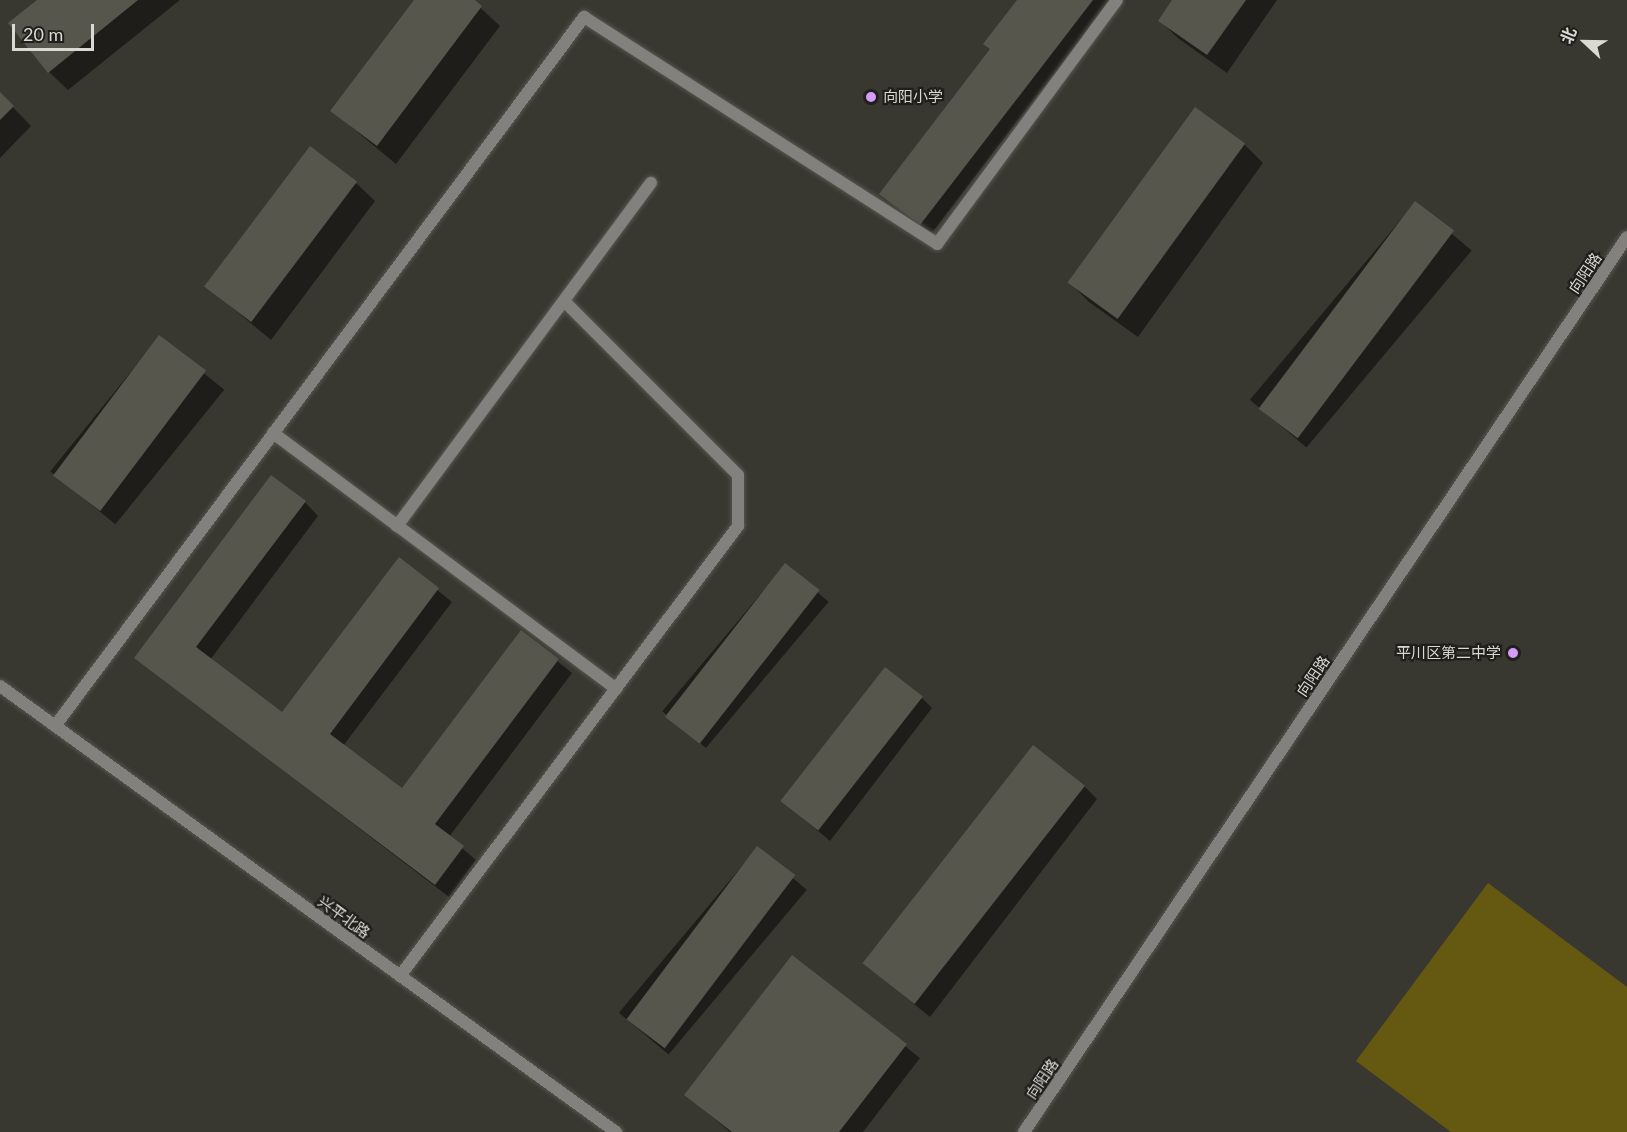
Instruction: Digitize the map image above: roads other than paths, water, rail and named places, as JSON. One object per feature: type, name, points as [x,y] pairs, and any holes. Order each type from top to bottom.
[{"type":"street","points":[[55,726],[584,17],[937,244],[1117,0]]},
{"type":"street","points":[[397,526],[651,183]]},
{"type":"street","name":"向阳路","points":[[1024,1132],[1627,237]]},
{"type":"street","points":[[400,976],[738,526],[738,475],[564,301]]},
{"type":"street","points":[[273,433],[616,689]]},
{"type":"street","name":"兴平北路","points":[[0,686],[616,1132]]},
{"type":"place","name":"向阳小学","points":[[871,97]]},
{"type":"place","name":"平川区第二中学","points":[[1513,653]]}]
